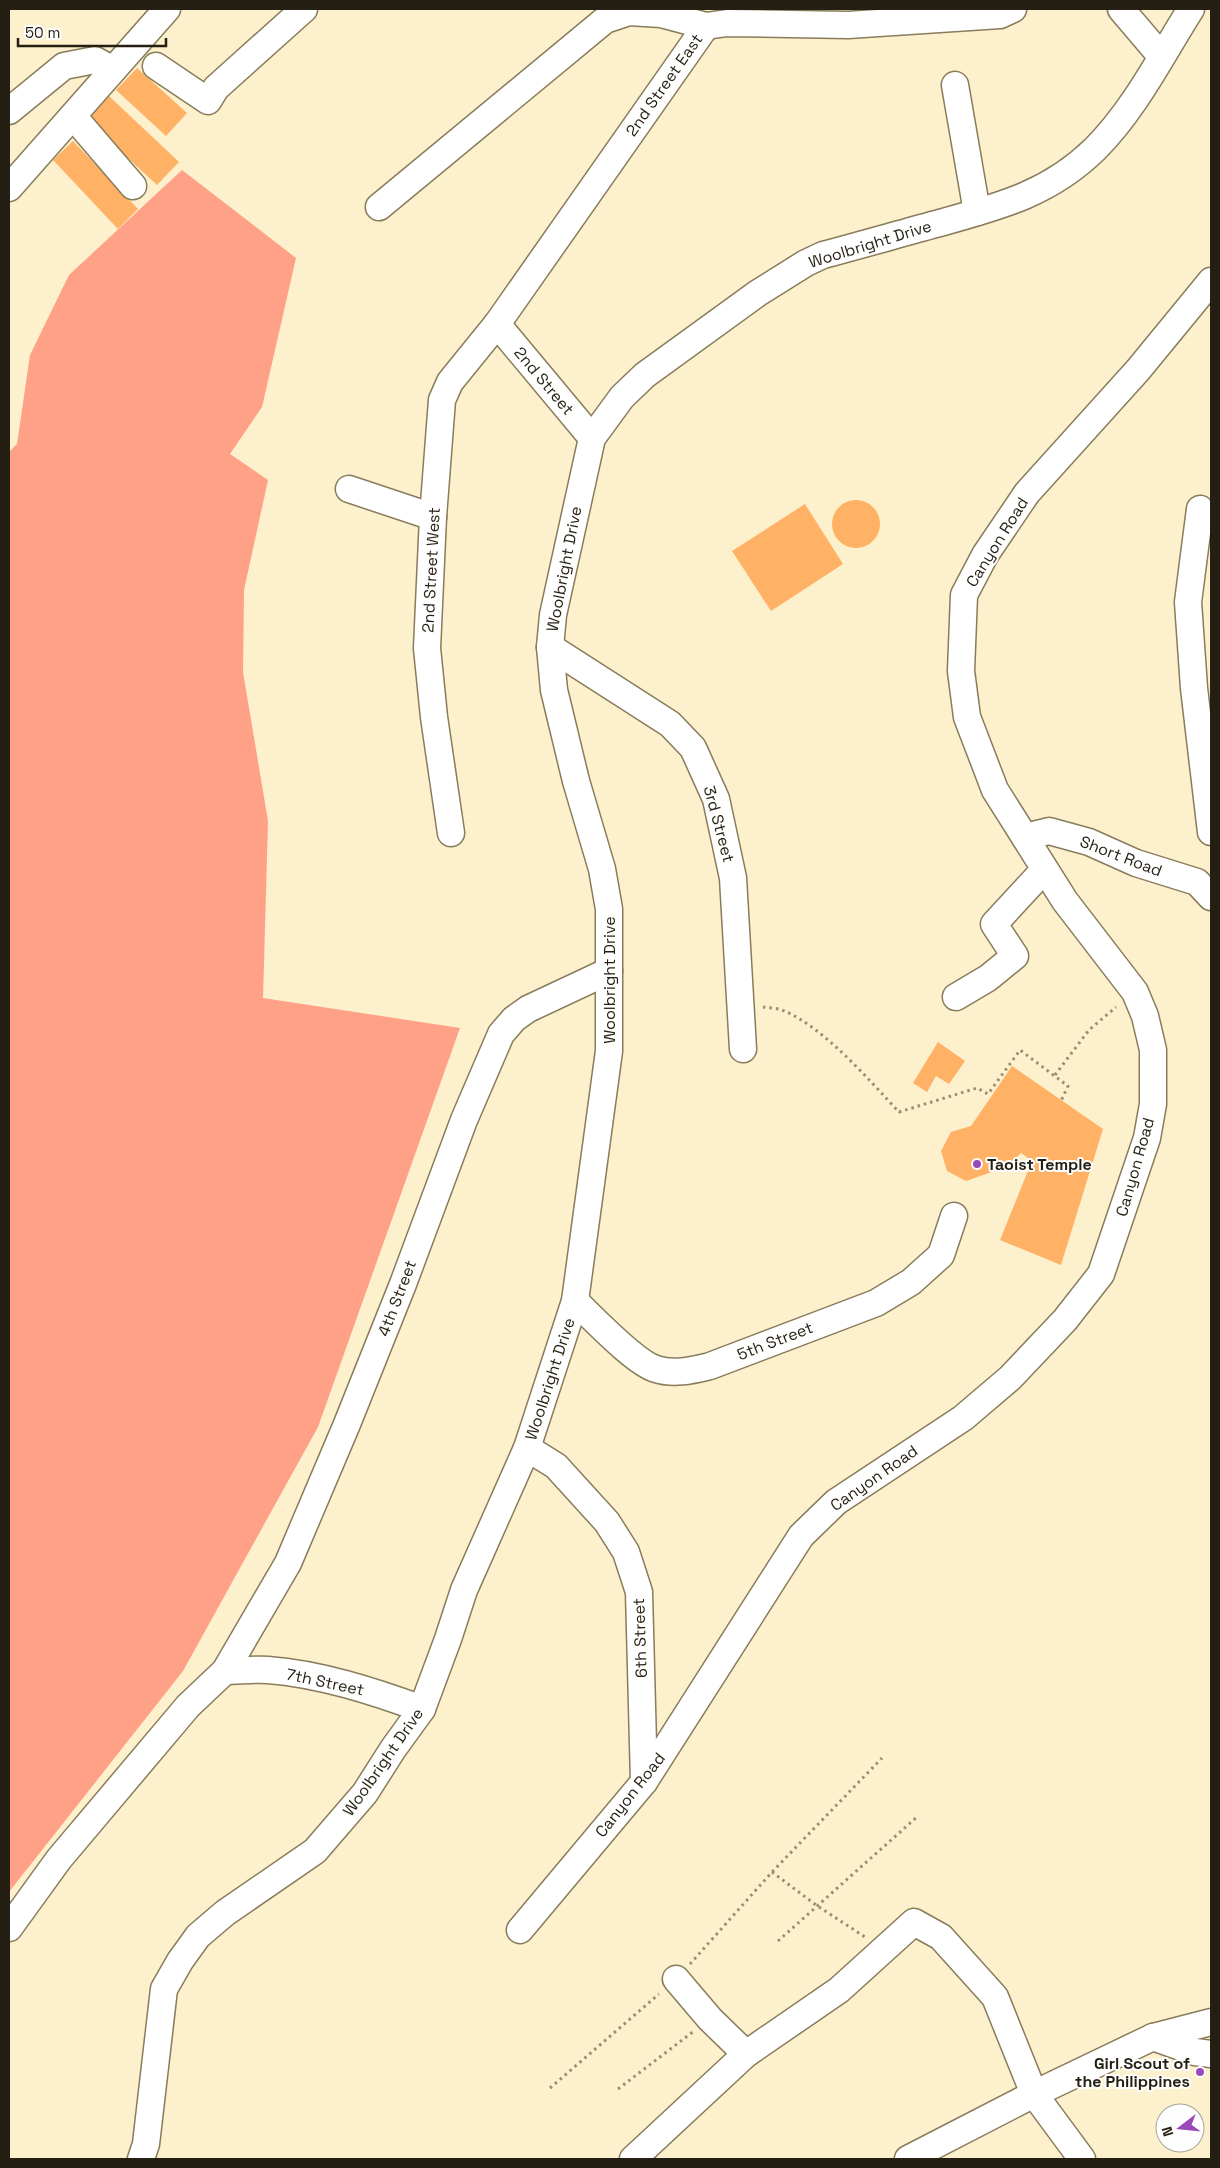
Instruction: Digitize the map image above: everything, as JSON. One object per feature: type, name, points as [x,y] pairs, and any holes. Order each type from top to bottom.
[{"type":"street","points":[[9,188],[167,9]]},
{"type":"street","points":[[156,66],[208,100],[216,88],[304,9]]},
{"type":"street","name":"2nd Street East","points":[[497,324],[706,26],[727,23],[848,25],[1000,15],[1013,9]]},
{"type":"street","points":[[1121,9],[1161,56]]},
{"type":"street","name":"Woolbright Drive","points":[[142,2159],[146,2144],[164,1989],[180,1961],[198,1936],[225,1913],[315,1852],[365,1793],[392,1750],[422,1709],[464,1590],[527,1448],[575,1301],[609,1051],[609,909],[602,870],[576,780],[554,690],[550,648],[553,615],[592,438],[622,397],[646,376],[758,293],[806,262],[823,255],[1006,204],[1041,189],[1072,169],[1095,148],[1129,108],[1191,9]]},
{"type":"street","points":[[379,208],[605,20],[629,12],[653,14],[706,26]]},
{"type":"street","points":[[9,111],[64,66],[95,60],[113,70]]},
{"type":"street","points":[[955,85],[977,212]]},
{"type":"street","points":[[72,116],[134,186]]},
{"type":"street","name":"Canyon Road","points":[[520,1930],[644,1782],[802,1536],[836,1502],[964,1418],[1010,1378],[1065,1320],[1101,1274],[1147,1138],[1153,1104],[1153,1050],[1145,1016],[1135,992],[1065,901],[994,790],[967,717],[961,670],[964,595],[985,555],[1027,493],[1138,370],[1211,280]]},
{"type":"street","name":"2nd Street","points":[[497,324],[592,438]]},
{"type":"street","name":"2nd Street West","points":[[451,833],[434,717],[427,648],[433,517],[442,400],[450,382],[497,324]]},
{"type":"street","points":[[349,489],[433,517]]},
{"type":"street","points":[[1200,509],[1188,602],[1194,688],[1211,832]]},
{"type":"street","name":"3rd Street","points":[[550,648],[670,724],[693,748],[716,799],[733,878],[743,1049]]},
{"type":"street","name":"Short Road","points":[[1025,836],[1049,831],[1089,842],[1136,863],[1198,882],[1211,897]]},
{"type":"street","points":[[956,997],[988,978],[1015,956],[994,924],[1044,870]]},
{"type":"street","name":"4th Street","points":[[9,1928],[59,1859],[188,1706],[225,1671],[288,1563],[347,1424],[403,1284],[464,1120],[501,1034],[514,1019],[528,1009],[609,971]]},
{"type":"street","name":"5th Street","points":[[575,1301],[642,1363],[657,1370],[682,1372],[710,1366],[876,1303],[911,1282],[941,1255],[954,1216]]},
{"type":"street","name":"6th Street","points":[[527,1448],[556,1466],[607,1522],[626,1552],[639,1592],[644,1782]]},
{"type":"street","name":"7th Street","points":[[225,1671],[268,1670],[320,1678],[383,1695],[422,1709]]},
{"type":"street","points":[[633,2159],[746,2054],[839,1990],[883,1948],[914,1922],[941,1937],[995,1997],[1034,2094],[1082,2159]]},
{"type":"street","points":[[676,1980],[710,2019],[746,2054]]},
{"type":"street","points":[[918,2157],[1034,2094],[1153,2037],[1211,2022]]},
{"type":"street","points":[[1153,2037],[1195,2052],[1211,2054]]},
{"type":"path","points":[[1055,1075],[1089,1030],[1135,992]]},
{"type":"path","points":[[740,1004],[780,1009],[803,1021],[837,1049],[899,1112],[977,1088],[988,1094],[1020,1050],[1068,1086],[1061,1101]]},
{"type":"path","points":[[550,2088],[676,1980],[772,1872],[882,1758]]},
{"type":"path","points":[[778,1940],[918,1816]]},
{"type":"path","points":[[772,1872],[816,1905],[883,1948]]},
{"type":"path","points":[[618,2089],[710,2019]]},
{"type":"shaded area","points":[[182,170],[296,258],[262,407],[230,454],[268,480],[244,590],[243,672],[268,821],[263,998],[460,1028],[318,1427],[183,1671],[9,1892],[9,452],[17,444],[30,355],[69,275]]},
{"type":"building","points":[[137,68],[187,113],[166,136],[116,90]]},
{"type":"building","points":[[109,96],[179,162],[157,185],[87,120]]},
{"type":"building","points":[[73,141],[138,209],[118,229],[53,160]]},
{"type":"building","points":[[851,500],[861,500],[873,507],[880,519],[880,529],[873,541],[861,548],[851,548],[843,544],[836,537],[832,529],[832,519],[836,511],[843,504]]},
{"type":"building","points":[[805,504],[843,564],[771,611],[732,551]]},
{"type":"building","points":[[938,1042],[965,1061],[949,1084],[936,1076],[927,1092],[913,1083]]},
{"type":"building","name":"Taoist Temple","points":[[1012,1066],[1103,1129],[1061,1265],[1000,1240],[1032,1161],[1021,1153],[1006,1167],[966,1181],[947,1171],[941,1151],[951,1132],[971,1126]]},
{"type":"place","name":"Taoist Temple","points":[[977,1164]]},
{"type":"place","name":"Girl Scout of the Philippines","points":[[1200,2072]]}]
